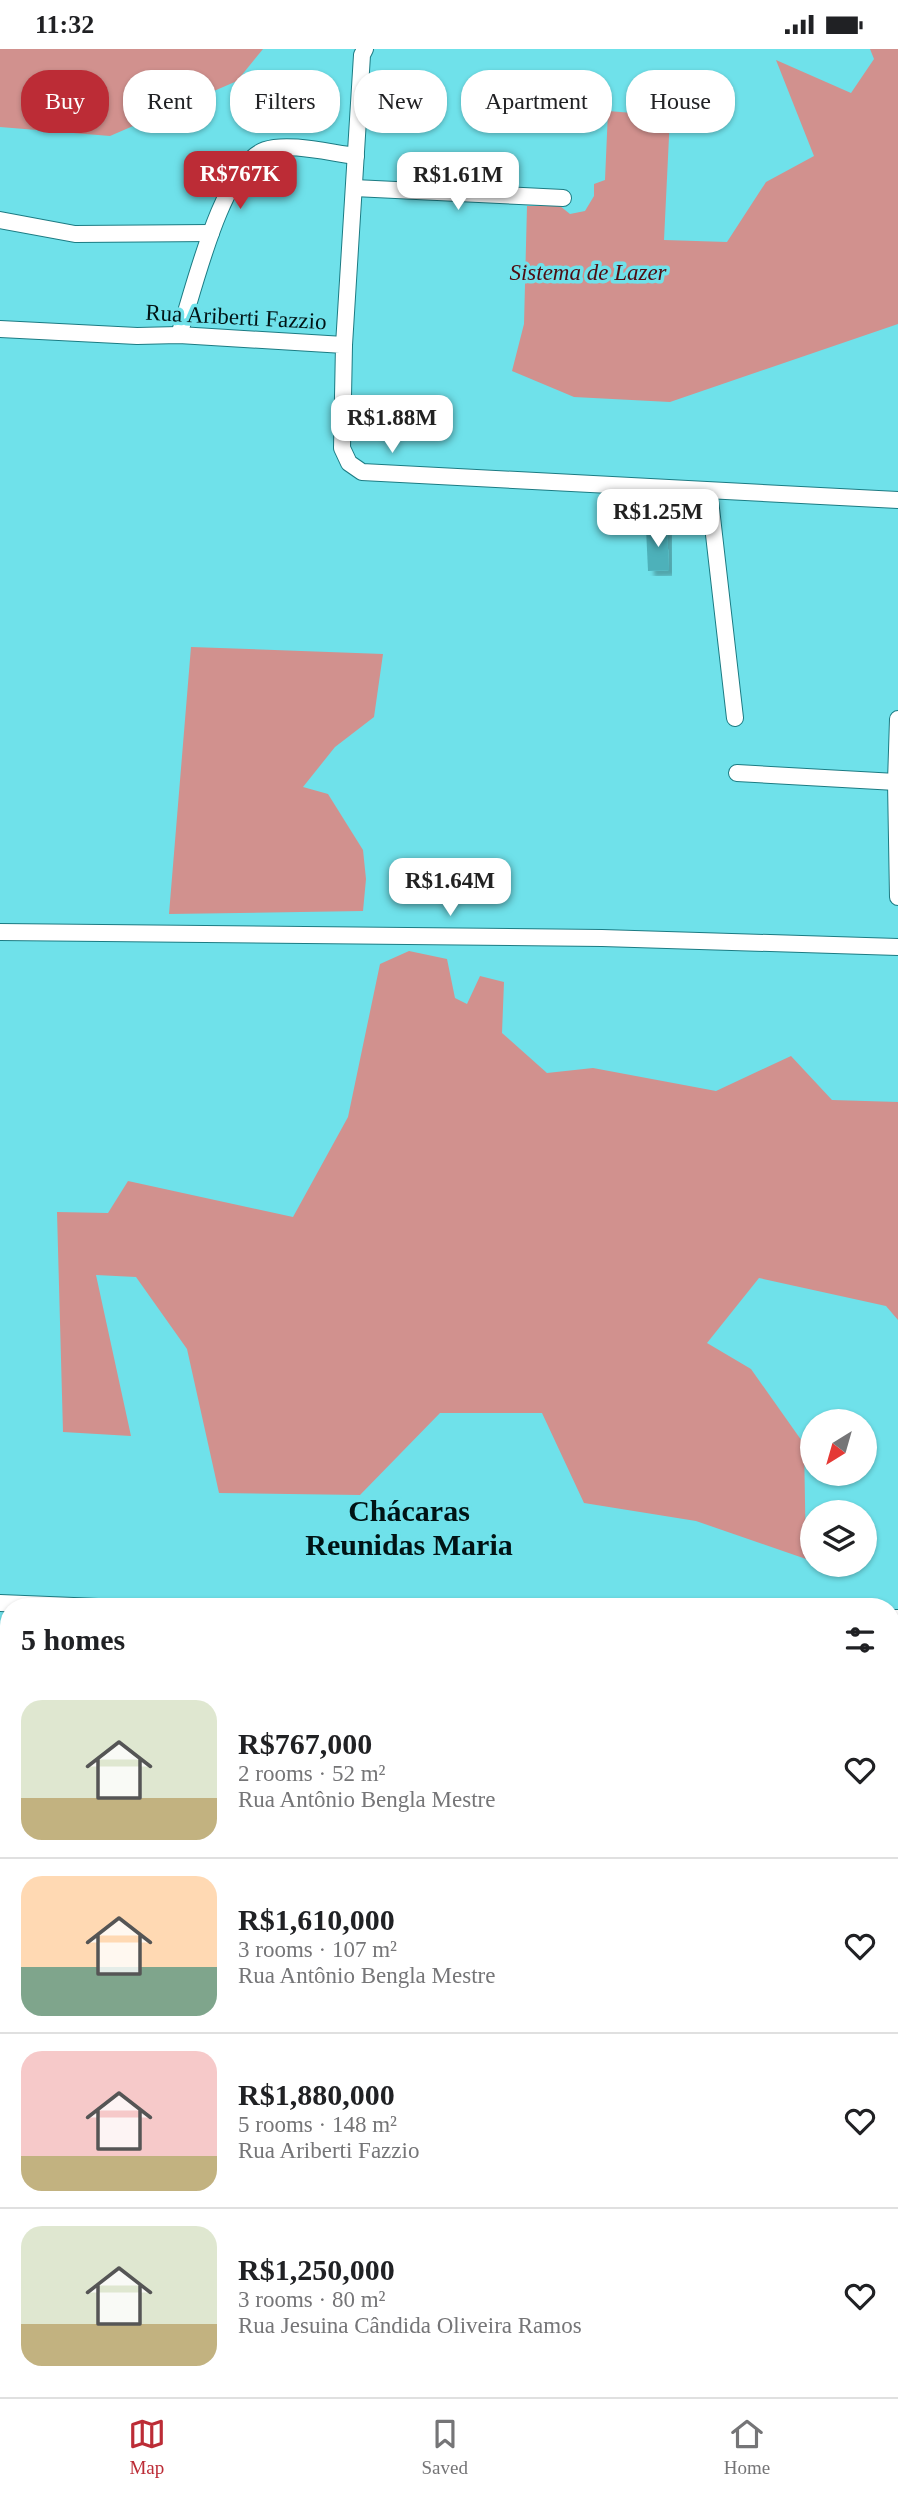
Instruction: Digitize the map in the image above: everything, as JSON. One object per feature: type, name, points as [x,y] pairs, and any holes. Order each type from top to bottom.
[{"type":"street","points":[[344,345],[363,52]]},
{"type":"street","points":[[179,335],[211,233],[228,192],[246,163],[264,151],[283,147],[355,156]]},
{"type":"street","points":[[354,188],[564,198]]},
{"type":"street","points":[[0,220],[75,234],[211,233]]},
{"type":"street","name":"Rua Ariberti Fazzio","points":[[0,329],[137,336],[179,335],[344,345],[342,448],[349,463],[362,472],[898,500]]},
{"type":"street","points":[[709,491],[735,718]]},
{"type":"street","points":[[898,719],[898,897]]},
{"type":"street","points":[[737,773],[896,782]]},
{"type":"street","points":[[0,932],[601,938],[898,947]]},
{"type":"green space","points":[[0,49],[263,49],[246,70],[230,70],[230,84],[216,90],[216,70],[123,70],[123,130],[110,136],[73,133],[109,133],[109,70],[21,70],[21,129],[0,127]]},
{"type":"green space","name":"Sistema de Lazer","points":[[870,49],[898,49],[898,324],[670,402],[574,397],[512,371],[524,324],[527,206],[560,206],[570,214],[585,211],[594,196],[594,184],[605,180],[607,133],[612,133],[612,111],[626,112],[626,133],[669,133],[664,240],[727,242],[766,182],[814,156],[776,60],[851,93],[874,59]]},
{"type":"green space","points":[[191,647],[383,654],[374,717],[335,747],[303,787],[328,794],[363,850],[366,879],[363,911],[169,914]]},
{"type":"green space","points":[[409,951],[447,959],[455,998],[467,1004],[480,976],[504,982],[502,1033],[547,1073],[593,1068],[716,1091],[791,1056],[832,1100],[898,1102],[898,1320],[886,1306],[759,1278],[707,1343],[751,1369],[800,1438],[800,1486],[805,1486],[805,1500],[800,1500],[800,1557],[696,1521],[584,1503],[542,1413],[440,1413],[360,1495],[219,1493],[187,1349],[136,1277],[96,1275],[131,1436],[63,1432],[57,1212],[108,1213],[128,1181],[293,1217],[348,1117],[380,964]]},
{"type":"building","points":[[667,527],[669,570],[648,571],[646,528]]},
{"type":"district","name":"Chácaras Reunidas Maria","points":[[409,1528]]}]
